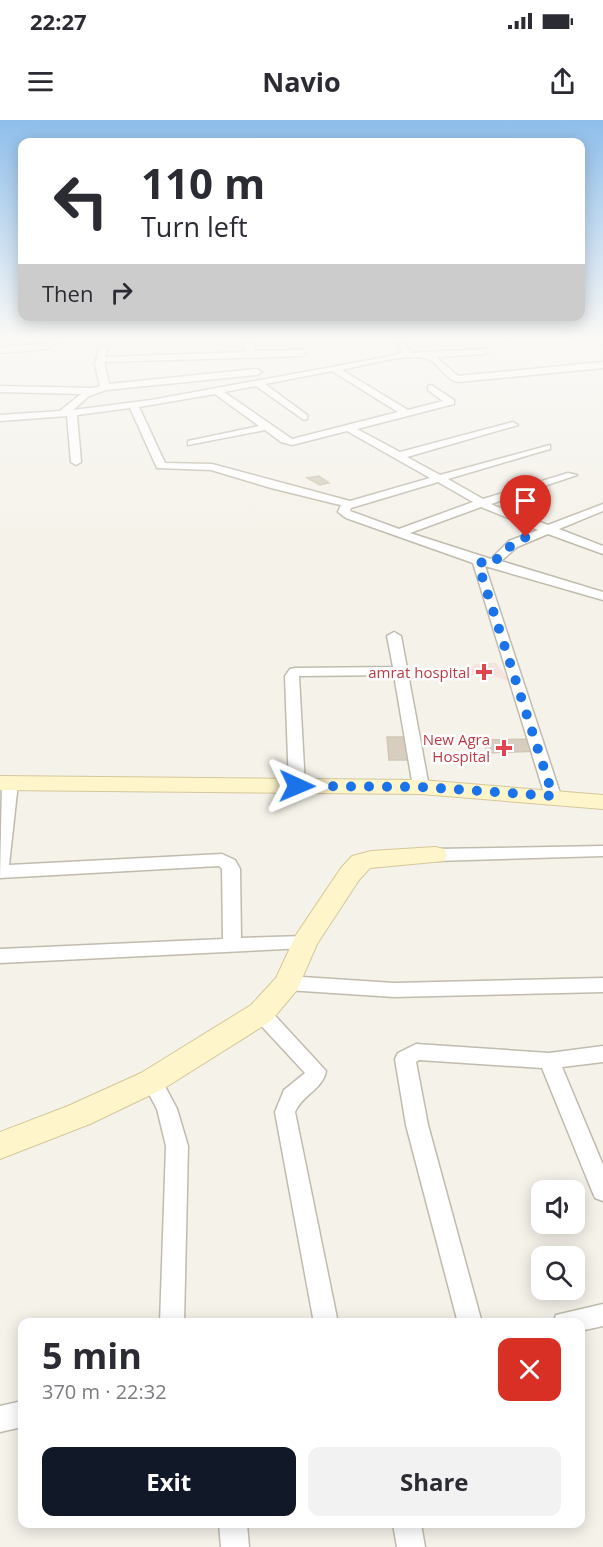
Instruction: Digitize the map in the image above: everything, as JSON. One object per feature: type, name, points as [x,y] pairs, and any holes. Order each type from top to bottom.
[{"type":"street","points":[[66,415],[78,405]]},
{"type":"street","points":[[0,418],[66,415],[133,405],[161,466],[212,467],[275,486],[340,501],[347,506]]},
{"type":"street","points":[[235,405],[292,442],[440,405]]},
{"type":"street","points":[[287,405],[304,417]]},
{"type":"street","points":[[391,405],[406,413]]},
{"type":"street","points":[[66,415],[76,462]]},
{"type":"street","points":[[398,456],[513,425]]},
{"type":"street","points":[[192,443],[266,427]]},
{"type":"street","points":[[349,428],[482,503],[544,530],[603,550]]},
{"type":"street","points":[[546,447],[347,506],[344,511],[347,515],[488,562],[598,594],[603,611]]},
{"type":"street","points":[[402,532],[482,503],[572,475]]},
{"type":"street","points":[[553,796],[478,564],[488,562],[513,544],[603,507]]},
{"type":"street","points":[[394,636],[421,787]]},
{"type":"street","points":[[297,786],[292,676],[295,672],[402,671]]},
{"type":"street","points":[[232,945],[231,869],[230,864],[222,860],[0,871],[5,783],[421,787],[553,796],[602,804]]},
{"type":"street","points":[[0,1146],[79,1115],[152,1081],[261,1013],[287,983],[305,942],[350,874],[361,862],[371,859],[435,855],[603,851]]},
{"type":"street","points":[[0,956],[305,942]]},
{"type":"street","points":[[287,983],[394,990],[603,985]]},
{"type":"street","points":[[261,1013],[316,1071],[315,1077],[291,1096],[285,1112],[325,1318]]},
{"type":"street","points":[[469,1318],[417,1125],[404,1062],[416,1052],[549,1061],[603,1054]]},
{"type":"street","points":[[549,1061],[603,1191]]},
{"type":"street","points":[[152,1081],[166,1109],[177,1146],[172,1318]]},
{"type":"street","points":[[585,1319],[603,1315]]},
{"type":"street","points":[[0,1419],[18,1415]]},
{"type":"street","points":[[234,1528],[236,1547]]},
{"type":"street","points":[[407,1528],[411,1547]]},
{"type":"shaded area","name":"amrat hospital","points":[[496,663],[511,682],[494,676],[462,675],[475,664]]},
{"type":"building","points":[[319,476],[329,483],[320,485],[307,478]]},
{"type":"building","points":[[387,737],[411,737],[414,760],[389,760]]},
{"type":"building","points":[[534,739],[538,751],[487,753],[484,740]]},
{"type":"place","name":"amrat hospital","points":[[484,672]]},
{"type":"place","name":"New Agra Hospital","points":[[504,748]]},
{"type":"route","points":[[297,786],[421,787],[553,796],[478,564],[485,561],[494,563],[503,551],[526,537]]}]
